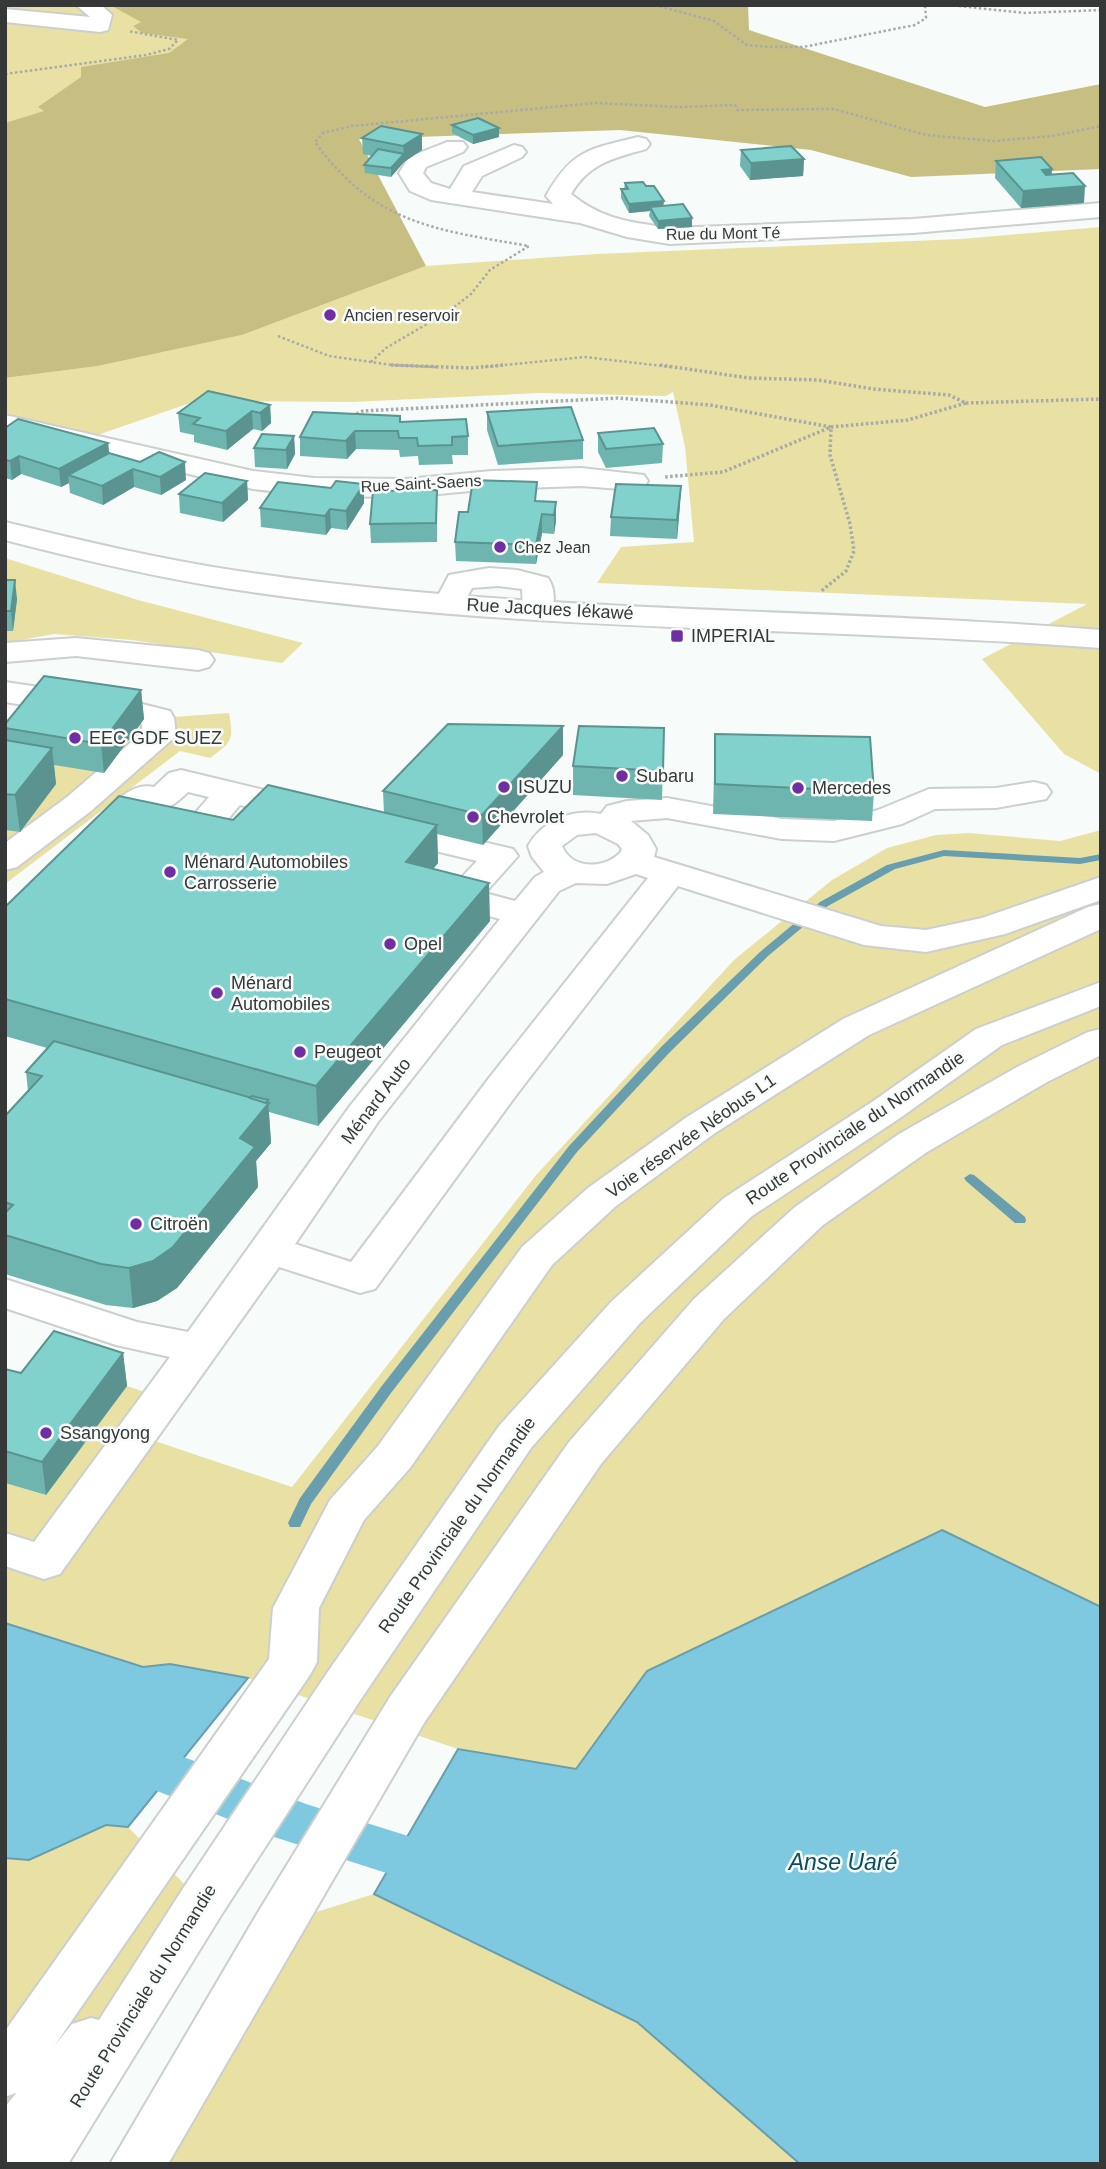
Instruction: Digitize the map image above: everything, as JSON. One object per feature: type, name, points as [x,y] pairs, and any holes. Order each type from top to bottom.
[{"type":"main road","points":[[5,15],[100,26],[101,15],[87,5]]},
{"type":"main road","points":[[583,216],[558,196],[570,173],[586,158],[638,144]]},
{"type":"main road","name":"Rue du Mont Té","points":[[455,148],[417,162],[411,173],[421,189],[583,216],[627,229],[670,236],[913,226],[1101,210]]},
{"type":"main road","points":[[457,197],[473,171],[514,152]]},
{"type":"main road","name":"Rue Saint-Saens","points":[[5,423],[253,480],[314,487],[406,488],[492,480],[582,477],[634,481]]},
{"type":"main road","name":"Rue Jacques Iékawé","points":[[5,531],[51,545],[145,565],[316,591],[538,609],[982,629],[1101,639]]},
{"type":"main road","points":[[5,653],[76,647],[198,660]]},
{"type":"main road","points":[[5,692],[122,709],[158,718],[159,736],[79,804],[5,860]]},
{"type":"main road","points":[[75,862],[145,795],[161,799],[181,780],[501,856],[522,854],[556,832],[574,825],[610,825],[633,837],[638,845],[637,854],[632,862],[607,873],[571,872],[552,862],[546,855],[545,846],[548,839]]},
{"type":"main road","points":[[610,825],[619,813],[667,808],[782,829],[834,831],[890,817],[929,799],[996,798],[1034,792]]},
{"type":"main road","points":[[191,838],[232,793]]},
{"type":"main road","points":[[501,856],[461,897],[522,914]]},
{"type":"main road","points":[[632,862],[790,908],[843,928],[877,937],[926,941],[992,926],[1101,888]]},
{"type":"main road","name":"Ménard Auto","points":[[25,1556],[199,1348],[364,1114],[522,914],[547,884],[571,872]]},
{"type":"main road","points":[[270,1250],[360,1279],[503,1086],[670,873]]},
{"type":"main road","name":"Voie réservée Néobus L1","points":[[5,2074],[293,1662],[296,1608],[345,1510],[394,1457],[537,1256],[602,1197],[701,1125],[856,1027],[1101,915]]},
{"type":"main road","points":[[989,1037],[1101,979]]},
{"type":"main road","name":"Route Provinciale du Normandie","points":[[38,2164],[202,1902],[344,1686],[515,1437],[626,1312],[738,1207],[886,1110],[989,1037],[1101,993]]},
{"type":"main road","points":[[138,2164],[407,1710],[585,1453],[709,1309],[809,1216],[913,1143],[1033,1074],[1101,1040]]},
{"type":"main road","points":[[5,1293],[131,1335],[199,1348]]},
{"type":"main road","points":[[5,2149],[202,1902]]},
{"type":"path","points":[[655,5],[715,21],[747,45],[770,47],[803,47],[915,26],[926,18],[925,5]]},
{"type":"path","points":[[949,5],[987,12],[1071,13],[1101,10]]},
{"type":"path","points":[[278,337],[329,356],[392,365],[471,368],[585,357],[626,360],[749,379],[818,380],[873,389],[949,395],[966,403]]},
{"type":"path","points":[[343,420],[363,411],[589,398],[670,401],[783,415],[831,427]]},
{"type":"path","points":[[634,481],[723,472],[831,427],[908,420],[966,403],[1101,399]]},
{"type":"path","points":[[820,593],[835,582],[852,562],[856,539],[841,500],[829,452],[831,427]]},
{"type":"shaded area","points":[[5,5],[164,5],[268,42],[5,142]]},
{"type":"shaded area","points":[[110,5],[748,5],[749,30],[985,107],[1101,84],[1101,169],[911,177],[811,150],[620,130],[359,139],[426,266],[242,335],[98,366],[5,378],[5,123],[44,111],[38,107],[81,77],[81,67],[169,53],[188,39],[142,33],[133,26],[141,22]]},
{"type":"shaded area","points":[[1101,227],[1101,774],[1064,754],[982,659],[1087,604],[597,583],[621,547],[694,542],[685,447],[673,392],[666,396],[540,393],[352,402],[196,401],[80,441],[5,423],[5,378],[98,366],[242,335],[426,266],[597,254],[961,239]]},
{"type":"shaded area","points":[[5,558],[138,600],[303,643],[282,663],[132,640],[54,634],[5,643]]},
{"type":"shaded area","points":[[229,713],[230,740],[217,753],[210,758],[180,751],[5,884],[5,757],[144,719]]},
{"type":"shaded area","points":[[1101,830],[1101,1607],[942,1530],[647,1671],[576,1769],[458,1749],[248,1678],[170,1664],[143,1667],[5,1623],[5,1483],[46,1495],[127,1386],[163,1398],[137,1435],[292,1487],[537,1174],[734,960],[832,880],[887,848],[936,835],[969,833],[1060,841]]},
{"type":"shaded area","points":[[106,1825],[128,1827],[202,1902],[5,2164],[5,1858],[30,1860]]},
{"type":"shaded area","points":[[374,1894],[637,2022],[800,2164],[138,2164],[278,1924]]},
{"type":"water","name":"Anse Uaré","points":[[942,1530],[1101,1607],[1101,2164],[800,2164],[637,2022],[374,1894],[458,1749],[576,1769],[647,1671]]},
{"type":"water","points":[[5,1623],[143,1667],[170,1664],[248,1678],[128,1827],[106,1825],[29,1860],[5,1858]]},
{"type":"building","points":[[478,118],[499,128],[473,135],[452,125]]},
{"type":"building","points":[[381,126],[422,134],[403,146],[362,138]]},
{"type":"building","points":[[791,146],[804,159],[751,163],[741,150]]},
{"type":"building","points":[[378,149],[404,154],[391,168],[364,165]]},
{"type":"building","points":[[1041,157],[1052,169],[1042,170],[1046,175],[1073,173],[1085,186],[1023,191],[996,161]]},
{"type":"building","points":[[643,182],[646,186],[654,186],[664,201],[629,204],[621,189],[628,189],[625,183]]},
{"type":"building","points":[[683,204],[692,218],[658,221],[650,207]]},
{"type":"building","points":[[208,391],[270,405],[260,413],[252,411],[226,431],[193,424],[200,418],[178,413]]},
{"type":"building","points":[[571,407],[583,440],[498,446],[487,412]]},
{"type":"building","points":[[313,412],[400,416],[400,422],[466,419],[468,436],[452,437],[452,445],[418,446],[417,438],[399,438],[398,431],[355,431],[346,441],[300,437]]},
{"type":"building","points":[[18,419],[108,443],[59,469],[19,456],[10,461],[5,460],[5,428]]},
{"type":"building","points":[[654,428],[663,444],[606,449],[598,433]]},
{"type":"building","points":[[262,434],[294,436],[286,450],[254,448]]},
{"type":"building","points":[[159,452],[185,462],[160,477],[133,469],[102,486],[68,475],[109,453],[140,462]]},
{"type":"building","points":[[205,473],[247,481],[222,503],[179,494]]},
{"type":"building","points":[[473,480],[537,482],[535,501],[556,502],[554,515],[542,514],[536,545],[455,542],[459,512],[468,512]]},
{"type":"building","points":[[336,481],[364,484],[346,511],[330,509],[325,516],[260,508],[278,482],[331,488]]},
{"type":"building","points":[[616,484],[681,486],[677,520],[611,517]]},
{"type":"building","points":[[437,490],[436,523],[370,524],[373,491]]},
{"type":"building","points":[[5,580],[15,580],[11,611],[5,611]]},
{"type":"building","points":[[44,676],[141,690],[101,744],[5,728],[5,724]]},
{"type":"building","points":[[448,724],[563,726],[482,815],[383,791]]},
{"type":"building","points":[[579,726],[664,728],[663,771],[573,766]]},
{"type":"building","points":[[715,734],[870,737],[874,792],[715,784]]},
{"type":"building","points":[[5,740],[52,748],[15,795],[5,794]]},
{"type":"building","name":"Ménard Automobiles","points":[[268,785],[437,825],[406,862],[489,883],[316,1086],[5,999],[5,907],[119,796],[233,820]]},
{"type":"building","points":[[54,1041],[269,1103],[240,1138],[255,1147],[173,1247],[153,1261],[129,1268],[101,1264],[5,1235],[5,1213],[13,1205],[5,1202],[5,1116],[42,1076],[26,1072]]},
{"type":"building","points":[[252,1096],[268,1100],[266,1103],[250,1098]]},
{"type":"building","points":[[54,1331],[123,1353],[42,1462],[5,1451],[5,1369],[21,1373]]},
{"type":"waterway","points":[[295,1523],[305,1502],[386,1390],[573,1149],[666,1049],[764,954],[824,904],[891,867],[944,853],[1080,861],[1101,857]]},
{"type":"waterway","points":[[970,1178],[1020,1220]]},
{"type":"waterway","points":[[5,1723],[170,1774],[290,1821],[452,1872]]},
{"type":"place","name":"Ancien reservoir","points":[[330,315]]},
{"type":"place","name":"Chez Jean","points":[[500,547]]},
{"type":"place","name":"IMPERIAL","points":[[677,636]]},
{"type":"place","name":"EEC GDF SUEZ","points":[[75,738]]},
{"type":"place","name":"Subaru","points":[[622,776]]},
{"type":"place","name":"ISUZU","points":[[504,787]]},
{"type":"place","name":"Mercedes","points":[[798,788]]},
{"type":"place","name":"Chevrolet","points":[[473,817]]},
{"type":"place","name":"Ménard Automobiles Carrosserie","points":[[170,872]]},
{"type":"place","name":"Opel","points":[[390,944]]},
{"type":"place","name":"Ménard Automobiles","points":[[217,993]]},
{"type":"place","name":"Peugeot","points":[[300,1052]]},
{"type":"place","name":"Citroën","points":[[136,1224]]},
{"type":"place","name":"Ssangyong","points":[[46,1433]]}]
